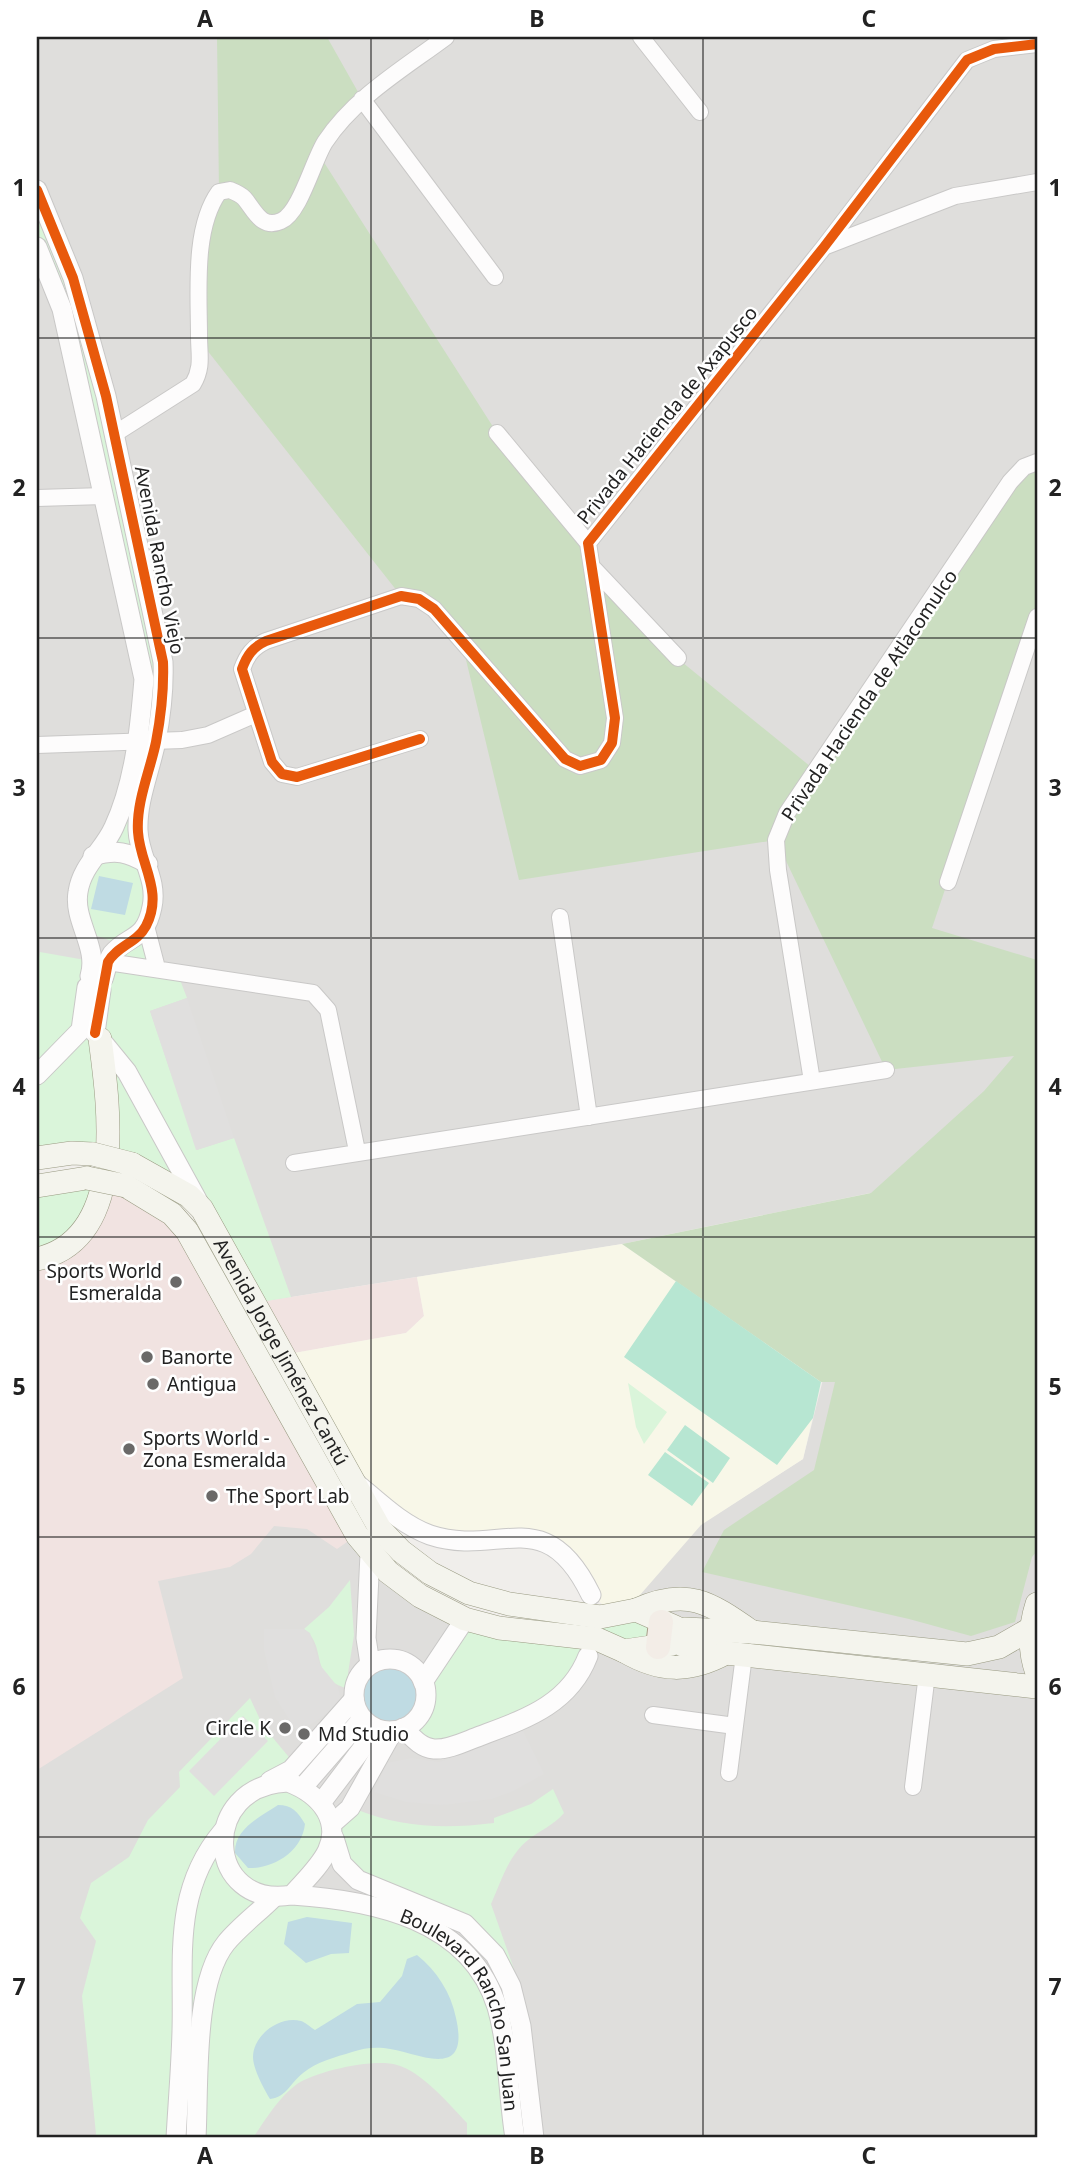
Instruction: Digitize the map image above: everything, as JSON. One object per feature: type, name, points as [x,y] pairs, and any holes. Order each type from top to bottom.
[{"type":"main road","points":[[37,1259],[57,1254],[72,1243],[85,1228],[99,1200],[110,1118],[92,1034]]},
{"type":"main road","name":"Avenida Jorge Jiménez Cantú","points":[[37,1158],[72,1153],[93,1154],[129,1175],[189,1196],[202,1209],[380,1529],[401,1552],[430,1573],[469,1593],[594,1627],[644,1663],[676,1669],[735,1654]]},
{"type":"main road","name":"Avenida Jorge Jiménez Cantú","points":[[37,1186],[129,1175],[172,1214],[187,1231],[370,1554],[388,1572],[420,1595],[465,1619],[499,1628],[594,1627],[654,1602],[681,1596],[720,1610],[752,1632]]},
{"type":"main road","points":[[1037,1604],[1031,1652],[1037,1673]]},
{"type":"main road","points":[[636,1610],[675,1636],[735,1654],[1037,1687]]},
{"type":"main road","points":[[624,1651],[675,1636],[752,1632],[967,1654],[999,1647],[1032,1629]]},
{"type":"street","points":[[116,433],[193,384],[199,374],[202,224],[209,206],[219,192],[230,190],[244,198],[253,214],[267,223],[281,221],[298,200],[318,153],[337,125],[362,99],[446,37]]},
{"type":"street","points":[[641,37],[700,111]]},
{"type":"street","name":"Privada Hacienda de Axapusco","points":[[587,543],[824,247],[967,60],[994,49],[1037,44]]},
{"type":"street","points":[[362,99],[495,277]]},
{"type":"street","points":[[824,247],[956,196],[1037,182]]},
{"type":"street","name":"Avenida Rancho Viejo","points":[[37,190],[70,268],[116,433],[163,662],[164,687],[147,741],[114,829],[93,856],[77,893],[78,913],[86,932],[98,979],[92,1009],[92,1034]]},
{"type":"street","name":"Avenida Rancho Viejo","points":[[37,247],[62,309],[144,679],[147,741],[138,833],[154,886],[146,926]]},
{"type":"street","points":[[83,402],[106,396]]},
{"type":"street","name":"Privada Hacienda de Axapusco","points":[[419,739],[297,777],[282,774],[272,762],[242,669],[255,646],[401,596],[419,599],[433,609],[565,759],[580,766],[601,760],[612,743],[615,718],[594,569],[587,543],[497,433]]},
{"type":"street","name":"Privada Hacienda de Atlacomulco","points":[[812,1081],[778,870],[776,840],[787,813],[1010,482],[1024,467],[1037,462]]},
{"type":"street","points":[[37,498],[104,496]]},
{"type":"street","points":[[110,522],[133,516]]},
{"type":"street","points":[[594,569],[677,658]]},
{"type":"street","points":[[948,882],[1037,617]]},
{"type":"street","points":[[37,745],[147,741],[208,735],[256,714]]},
{"type":"street","points":[[93,856],[112,850],[131,854],[148,864]]},
{"type":"street","points":[[560,917],[589,1117]]},
{"type":"street","points":[[86,932],[110,945],[123,945],[136,939],[146,926]]},
{"type":"street","points":[[146,926],[157,968]]},
{"type":"street","points":[[98,979],[123,945]]},
{"type":"street","points":[[98,979],[157,968],[313,993],[321,999],[327,1010],[357,1151]]},
{"type":"street","points":[[37,1075],[92,1034],[127,1072],[202,1209]]},
{"type":"street","points":[[294,1163],[886,1070]]},
{"type":"street","points":[[353,1480],[407,1524],[432,1535],[459,1539],[513,1536],[536,1540],[557,1550],[578,1569],[594,1627],[582,1672],[568,1690],[533,1716],[453,1746],[433,1749],[384,1727],[354,1699]]},
{"type":"street","points":[[370,1554],[366,1638],[370,1664]]},
{"type":"street","points":[[423,1682],[465,1619]]},
{"type":"street","points":[[729,1773],[735,1726],[735,1654]]},
{"type":"street","points":[[176,2138],[182,2030],[180,1959],[192,1883],[205,1852],[222,1831],[240,1801],[291,1770],[335,1723],[354,1699],[355,1684],[370,1664],[381,1659],[404,1661],[413,1667],[423,1682],[426,1697],[423,1709],[417,1718],[384,1727],[359,1752],[325,1799]]},
{"type":"street","points":[[913,1787],[927,1674]]},
{"type":"street","points":[[653,1715],[735,1726]]},
{"type":"street","points":[[268,1783],[307,1784],[359,1752]]},
{"type":"street","points":[[196,2138],[208,1977],[226,1943],[283,1897],[326,1854],[333,1830],[350,1808],[359,1752]]},
{"type":"street","name":"Boulevard Rancho San Juan","points":[[307,1784],[325,1799],[342,1864],[358,1880],[465,1924],[495,1955],[511,1986],[522,2026],[534,2138]]},
{"type":"street","name":"Boulevard Rancho San Juan","points":[[222,1831],[222,1851],[240,1883],[283,1897],[345,1900],[400,1913],[450,1939],[480,1966],[496,2006],[504,2042],[515,2138]]},
{"type":"shaded area","points":[[37,37],[1037,37],[1037,2138],[37,2138],[37,1259],[357,1535],[420,1596],[566,1634],[613,1613],[700,1525],[803,1459],[870,1193],[622,1244],[254,1303],[202,1209],[146,1170],[37,1158]]},
{"type":"shaded area","points":[[187,998],[234,1138],[196,1150],[150,1011]]},
{"type":"shaded area","points":[[126,1186],[172,1214],[357,1535],[337,1549],[307,1529],[274,1526],[251,1554],[230,1567],[158,1581],[183,1678],[37,1770],[37,1259],[99,1201]]},
{"type":"shaded area","points":[[622,1244],[821,1382],[803,1459],[701,1525],[626,1611],[613,1613],[591,1595],[557,1550],[432,1535],[353,1480],[283,1355],[406,1333],[424,1316],[417,1277]]},
{"type":"shaded area","points":[[417,1277],[424,1316],[406,1333],[283,1355],[254,1303]]},
{"type":"shaded area","points":[[264,1629],[304,1629],[310,1633],[320,1665],[338,1687],[342,1703],[298,1733],[275,1697],[264,1650]]},
{"type":"shaded area","points":[[243,1716],[268,1741],[214,1796],[189,1771]]},
{"type":"shaded area","points":[[523,1731],[544,1774],[513,1791],[492,1799],[443,1805],[406,1802],[374,1792],[387,1763],[412,1758],[439,1762]]},
{"type":"green space","points":[[217,37],[327,37],[362,99],[318,153],[497,433],[588,543],[594,569],[677,658],[816,771],[1010,482],[1037,462],[1037,617],[932,928],[1037,960],[1037,1551],[1032,1557],[1015,1622],[971,1636],[909,1619],[702,1572],[724,1530],[814,1470],[835,1382],[821,1382],[622,1244],[871,1193],[984,1091],[1014,1056],[886,1070],[776,840],[519,880],[461,639],[433,609],[401,596],[199,340],[202,224],[219,192]]},
{"type":"green space","points":[[37,202],[64,250],[160,640],[138,814],[148,864],[146,926],[157,968],[177,972],[187,998],[150,1011],[197,1150],[234,1138],[291,1297],[254,1303],[202,1209],[146,1170],[37,1158],[37,968],[40,952],[91,961],[99,1011],[123,945],[86,932],[77,913],[113,829],[144,679],[37,247]]},
{"type":"green space","points":[[87,1178],[99,1201],[37,1259],[37,1186]]},
{"type":"green space","points":[[676,1281],[821,1382],[813,1418],[777,1465],[624,1357]]},
{"type":"green space","points":[[628,1383],[667,1412],[644,1444],[636,1427]]},
{"type":"green space","points":[[685,1425],[730,1458],[713,1483],[667,1450]]},
{"type":"green space","points":[[665,1452],[709,1483],[692,1506],[648,1475]]},
{"type":"green space","points":[[350,1580],[354,1635],[348,1673],[355,1684],[354,1690],[339,1686],[329,1679],[320,1663],[316,1645],[304,1629],[329,1607]]},
{"type":"green space","points":[[648,1615],[658,1647],[597,1639],[600,1617]]},
{"type":"green space","points":[[465,1619],[566,1634],[588,1656],[568,1690],[452,1746],[416,1741],[408,1726],[423,1709],[425,1686]]},
{"type":"green space","points":[[250,1698],[263,1726],[293,1762],[288,1782],[333,1823],[355,1809],[390,1820],[424,1825],[494,1823],[494,1818],[531,1804],[553,1789],[564,1813],[521,1846],[506,1870],[491,1904],[520,1986],[511,1986],[465,1924],[358,1880],[334,1839],[292,1895],[400,1913],[480,1966],[515,2138],[467,2138],[467,2123],[425,2081],[406,2068],[374,2063],[331,2070],[297,2084],[278,2102],[253,2138],[93,2138],[96,2134],[82,1996],[96,1941],[80,1918],[91,1883],[129,1857],[148,1820],[180,1787],[179,1772]]},
{"type":"water","points":[[99,876],[133,883],[125,915],[91,909]]},
{"type":"water","points":[[390,1658],[410,1664],[420,1674],[426,1694],[420,1714],[410,1724],[390,1730],[370,1724],[360,1714],[354,1694],[360,1674],[370,1664]]},
{"type":"water","points":[[278,1805],[287,1806],[297,1813],[305,1824],[303,1834],[293,1850],[277,1862],[248,1868],[235,1853],[239,1837],[249,1824]]},
{"type":"water","points":[[307,1917],[352,1923],[349,1953],[331,1954],[306,1963],[284,1944],[288,1922]]},
{"type":"water","points":[[417,1955],[437,1975],[451,2000],[458,2038],[455,2051],[448,2057],[437,2059],[384,2048],[360,2050],[308,2069],[284,2093],[270,2099],[253,2062],[254,2049],[269,2028],[293,2020],[303,2022],[315,2030],[357,2004],[380,2002],[402,1976],[407,1959]]},
{"type":"cycle path","points":[[420,739],[297,777],[282,774],[272,762],[242,669],[244,664],[254,649],[266,641],[401,596],[419,599],[434,609],[565,759],[580,766],[601,760],[612,743],[615,718],[588,543],[824,247],[967,60],[994,49],[1037,44]]},
{"type":"cycle path","points":[[37,190],[73,278],[106,396],[163,662],[159,722],[138,821],[140,844],[152,890],[151,913],[142,932],[116,952],[108,962],[95,1033]]},
{"type":"place","name":"Sports World Esmeralda","points":[[176,1282]]},
{"type":"place","name":"Banorte","points":[[147,1357]]},
{"type":"place","name":"Antigua","points":[[153,1384]]},
{"type":"place","name":"Sports World - Zona Esmeralda","points":[[129,1449]]},
{"type":"place","name":"The Sport Lab","points":[[212,1496]]},
{"type":"place","name":"Circle K","points":[[285,1728]]},
{"type":"place","name":"Md Studio","points":[[304,1734]]}]
